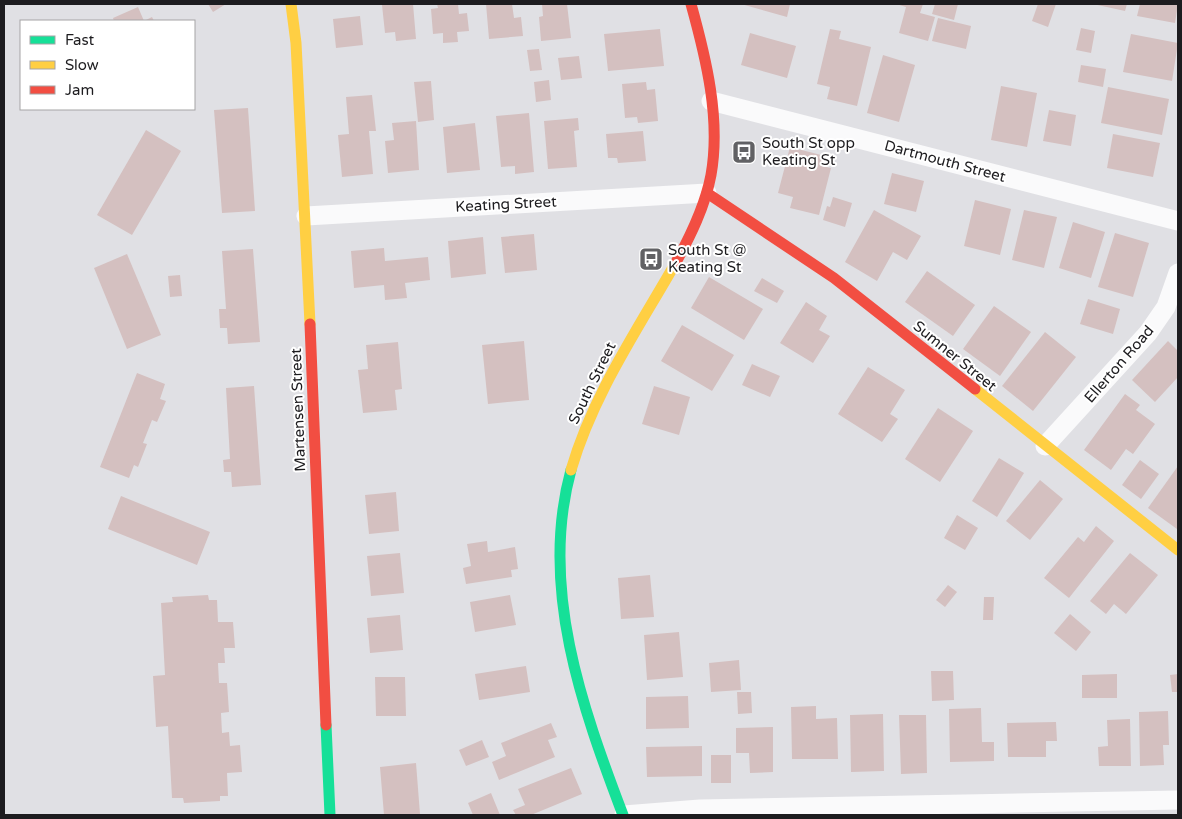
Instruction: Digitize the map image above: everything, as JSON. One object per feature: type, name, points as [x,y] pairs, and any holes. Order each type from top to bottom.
[{"type":"street","name":"Martensen Street","points":[[291,4],[296,43],[306,216],[330,815]]},
{"type":"street","name":"South Street","points":[[624,815],[596,744],[574,667],[564,610],[559,559],[563,512],[575,457],[592,409],[619,356],[680,252],[707,193],[712,157],[712,100],[691,4]]},
{"type":"street","name":"Dartmouth Street","points":[[712,100],[1178,221]]},
{"type":"street","name":"Keating Street","points":[[306,216],[707,193]]},
{"type":"street","name":"Sumner Street","points":[[707,193],[834,278],[1178,550]]},
{"type":"street","name":"Ellerton Road","points":[[1045,446],[1148,332],[1166,306],[1178,273]]},
{"type":"street","points":[[624,815],[700,809],[1178,800]]},
{"type":"building","points":[[208,4],[226,4],[213,12]]},
{"type":"building","points":[[413,4],[416,39],[396,41],[395,32],[385,33],[382,5]]},
{"type":"building","points":[[437,4],[458,4],[459,14],[467,13],[469,31],[457,32],[458,42],[443,43],[443,33],[433,34],[431,9],[438,8]]},
{"type":"building","points":[[486,4],[512,4],[514,18],[521,17],[523,36],[489,39]]},
{"type":"building","points":[[542,4],[567,4],[571,38],[541,41],[539,17],[543,16]]},
{"type":"building","points":[[741,4],[790,4],[787,17]]},
{"type":"building","points":[[896,4],[923,4],[920,13],[935,17],[928,41],[899,33],[906,7]]},
{"type":"building","points":[[935,4],[958,4],[954,20],[932,14]]},
{"type":"building","points":[[1038,4],[1056,4],[1048,27],[1032,21]]},
{"type":"building","points":[[1093,4],[1127,4],[1125,11]]},
{"type":"building","points":[[1140,4],[1178,4],[1175,23],[1137,16]]},
{"type":"building","points":[[138,7],[144,20],[114,20],[113,18]]},
{"type":"building","points":[[360,16],[363,45],[336,48],[333,19]]},
{"type":"building","points":[[938,18],[971,26],[966,49],[932,41]]},
{"type":"building","points":[[1081,28],[1095,31],[1091,53],[1076,50]]},
{"type":"building","points":[[660,29],[664,66],[608,71],[604,34]]},
{"type":"building","points":[[830,29],[841,31],[839,39],[871,47],[857,106],[827,99],[830,87],[817,84]]},
{"type":"building","points":[[750,33],[796,46],[787,78],[741,65]]},
{"type":"building","points":[[1131,34],[1178,43],[1172,81],[1123,72]]},
{"type":"building","points":[[539,49],[542,70],[530,71],[527,50]]},
{"type":"building","points":[[883,55],[915,65],[899,122],[867,113]]},
{"type":"building","points":[[579,56],[582,78],[561,80],[558,58]]},
{"type":"building","points":[[1081,65],[1106,69],[1103,87],[1078,82]]},
{"type":"building","points":[[549,80],[551,100],[536,102],[534,82]]},
{"type":"building","points":[[431,81],[434,120],[418,122],[414,82]]},
{"type":"building","points":[[646,82],[647,90],[655,89],[658,121],[638,123],[637,117],[625,118],[622,84]]},
{"type":"building","points":[[1001,86],[1037,93],[1027,147],[991,140]]},
{"type":"building","points":[[1108,87],[1169,99],[1162,135],[1101,123]]},
{"type":"building","points":[[372,95],[376,131],[369,131],[373,174],[342,177],[338,135],[349,134],[346,97]]},
{"type":"building","points":[[248,108],[255,211],[222,213],[214,110]]},
{"type":"building","points":[[1049,110],[1076,115],[1071,146],[1043,141]]},
{"type":"building","points":[[529,113],[534,172],[515,174],[515,166],[501,167],[496,116]]},
{"type":"building","points":[[578,118],[579,130],[574,131],[577,167],[548,169],[544,121]]},
{"type":"building","points":[[416,121],[419,170],[388,173],[385,141],[394,140],[392,123]]},
{"type":"building","points":[[475,123],[480,170],[447,173],[443,127]]},
{"type":"building","points":[[146,130],[181,151],[132,235],[97,215]]},
{"type":"building","points":[[643,131],[646,161],[618,163],[617,158],[608,158],[606,134]]},
{"type":"building","points":[[1113,134],[1160,143],[1153,177],[1107,168]]},
{"type":"building","points":[[790,147],[825,156],[822,166],[831,168],[819,215],[790,208],[793,197],[778,193]]},
{"type":"building","points":[[892,173],[924,181],[916,212],[884,204]]},
{"type":"building","points":[[833,197],[852,203],[845,227],[823,220],[827,206],[830,207]]},
{"type":"building","points":[[975,200],[1011,209],[1000,255],[964,246]]},
{"type":"building","points":[[874,210],[921,236],[907,260],[893,252],[877,281],[845,262]]},
{"type":"building","points":[[1024,210],[1057,217],[1044,268],[1012,260]]},
{"type":"building","points":[[1073,222],[1105,232],[1091,278],[1059,268]]},
{"type":"building","points":[[1115,233],[1149,243],[1133,297],[1098,287]]},
{"type":"building","points":[[534,234],[537,270],[505,273],[501,237]]},
{"type":"building","points":[[483,237],[486,274],[451,278],[448,241]]},
{"type":"building","points":[[384,248],[385,261],[428,257],[430,280],[405,283],[407,298],[385,300],[384,285],[354,288],[351,251]]},
{"type":"building","points":[[253,249],[260,342],[228,344],[227,328],[220,328],[219,309],[226,309],[222,251]]},
{"type":"building","points":[[127,254],[161,335],[127,349],[94,268]]},
{"type":"building","points":[[927,271],[975,305],[953,336],[905,302]]},
{"type":"building","points":[[180,275],[182,296],[170,297],[168,276]]},
{"type":"building","points":[[709,277],[763,309],[744,340],[691,308]]},
{"type":"building","points":[[762,278],[784,291],[777,303],[754,291]]},
{"type":"building","points":[[1088,299],[1120,309],[1113,334],[1080,324]]},
{"type":"building","points":[[806,302],[827,316],[819,330],[830,336],[813,363],[780,343]]},
{"type":"building","points":[[994,306],[1031,332],[1000,376],[963,349]]},
{"type":"building","points":[[682,325],[734,355],[712,391],[661,361]]},
{"type":"building","points":[[1045,332],[1076,357],[1033,411],[1002,386]]},
{"type":"building","points":[[524,341],[529,400],[488,404],[482,345]]},
{"type":"building","points":[[1168,341],[1178,351],[1178,377],[1155,402],[1132,380]]},
{"type":"building","points":[[398,342],[402,389],[395,390],[397,410],[363,413],[358,370],[368,369],[366,345]]},
{"type":"building","points":[[752,364],[780,376],[770,397],[742,385]]},
{"type":"building","points":[[868,367],[905,390],[890,414],[898,419],[882,442],[838,414]]},
{"type":"building","points":[[137,373],[165,384],[160,399],[166,401],[157,422],[152,420],[143,443],[147,444],[138,467],[134,465],[129,478],[100,467]]},
{"type":"building","points":[[254,386],[261,485],[232,487],[231,472],[224,472],[223,460],[230,459],[226,388]]},
{"type":"building","points":[[654,386],[690,397],[679,435],[642,424]]},
{"type":"building","points":[[1125,394],[1140,405],[1136,410],[1155,424],[1133,454],[1126,449],[1111,470],[1084,450]]},
{"type":"building","points":[[938,408],[973,431],[940,482],[905,459]]},
{"type":"building","points":[[999,458],[1024,473],[997,517],[972,501]]},
{"type":"building","points":[[1140,460],[1159,474],[1141,499],[1122,485]]},
{"type":"building","points":[[1178,466],[1178,527],[1177,529],[1148,508]]},
{"type":"building","points":[[1040,480],[1063,499],[1030,540],[1006,521]]},
{"type":"building","points":[[396,492],[399,531],[369,534],[365,495]]},
{"type":"building","points":[[121,496],[210,532],[197,565],[108,529]]},
{"type":"building","points":[[957,515],[978,528],[965,550],[944,538]]},
{"type":"building","points":[[1096,526],[1114,541],[1069,598],[1044,578],[1078,537],[1084,542]]},
{"type":"building","points":[[487,541],[488,552],[515,547],[518,569],[511,570],[512,577],[466,584],[463,568],[471,566],[467,544]]},
{"type":"building","points":[[400,553],[404,593],[371,596],[367,556]]},
{"type":"building","points":[[1130,553],[1158,575],[1126,614],[1114,604],[1106,614],[1090,601]]},
{"type":"building","points":[[650,575],[654,617],[621,619],[618,578]]},
{"type":"building","points":[[948,585],[957,592],[945,607],[936,600]]},
{"type":"building","points":[[208,595],[209,600],[217,600],[218,622],[233,622],[235,648],[224,648],[225,663],[218,663],[219,683],[227,683],[229,712],[221,713],[222,733],[229,732],[230,746],[240,745],[242,772],[227,773],[228,796],[220,796],[220,801],[184,803],[183,798],[172,798],[168,726],[156,727],[153,676],[165,675],[161,603],[173,602],[172,597]]},
{"type":"building","points":[[510,595],[516,625],[475,632],[470,602]]},
{"type":"building","points":[[984,597],[994,597],[993,620],[983,620]]},
{"type":"building","points":[[1070,614],[1091,632],[1076,651],[1054,633]]},
{"type":"building","points":[[400,615],[403,650],[370,653],[367,618]]},
{"type":"building","points":[[679,632],[683,677],[647,680],[644,635]]},
{"type":"building","points":[[739,660],[741,690],[711,692],[709,663]]},
{"type":"building","points":[[526,666],[530,692],[479,700],[475,674]]},
{"type":"building","points":[[931,671],[953,671],[954,700],[932,701]]},
{"type":"building","points":[[1117,674],[1117,698],[1082,698],[1082,675]]},
{"type":"building","points":[[1178,674],[1178,692],[1172,692],[1170,675]]},
{"type":"building","points":[[375,677],[405,677],[406,716],[376,716]]},
{"type":"building","points":[[737,692],[751,692],[752,713],[738,714]]},
{"type":"building","points":[[688,696],[689,728],[646,729],[646,697]]},
{"type":"building","points":[[816,706],[816,719],[837,718],[838,759],[792,759],[791,707]]},
{"type":"building","points":[[981,708],[982,742],[994,742],[994,761],[950,762],[949,709]]},
{"type":"building","points":[[1168,711],[1169,745],[1163,745],[1164,765],[1140,766],[1139,712]]},
{"type":"building","points":[[883,714],[884,771],[851,772],[850,715]]},
{"type":"building","points":[[899,715],[926,715],[927,773],[901,774]]},
{"type":"building","points":[[1130,719],[1131,766],[1099,766],[1098,747],[1108,746],[1107,720]]},
{"type":"building","points":[[1056,722],[1057,741],[1046,741],[1046,757],[1008,757],[1007,723]]},
{"type":"building","points":[[551,723],[557,737],[548,740],[555,757],[499,780],[492,762],[506,756],[501,743]]},
{"type":"building","points":[[773,727],[773,772],[750,773],[749,753],[736,753],[736,728]]},
{"type":"building","points":[[482,740],[489,757],[466,766],[459,750]]},
{"type":"building","points":[[702,746],[702,776],[647,777],[646,747]]},
{"type":"building","points":[[711,755],[731,755],[731,783],[711,783]]},
{"type":"building","points":[[416,763],[420,814],[384,815],[380,767]]},
{"type":"building","points":[[571,768],[582,794],[531,815],[516,815],[513,810],[525,805],[518,789]]},
{"type":"building","points":[[491,793],[500,815],[473,815],[468,803]]},
{"type":"traffic: fast","points":[[571,470],[562,514],[560,558],[563,602],[570,646],[580,689],[593,732],[623,815]]},
{"type":"traffic: fast","points":[[326,725],[330,815]]},
{"type":"traffic: slow","points":[[291,4],[296,43],[310,324]]},
{"type":"traffic: slow","points":[[571,470],[580,442],[603,390],[675,264]]},
{"type":"traffic: slow","points":[[975,389],[1178,550]]},
{"type":"traffic: jam","points":[[675,264],[701,210],[711,175],[714,154],[713,111],[707,67],[691,4]]},
{"type":"traffic: jam","points":[[707,193],[834,278],[975,389]]},
{"type":"traffic: jam","points":[[310,324],[326,725]]},
{"type":"place","name":"South St opp Keating St","points":[[744,152]]},
{"type":"place","name":"South St @ Keating St","points":[[651,259]]}]
